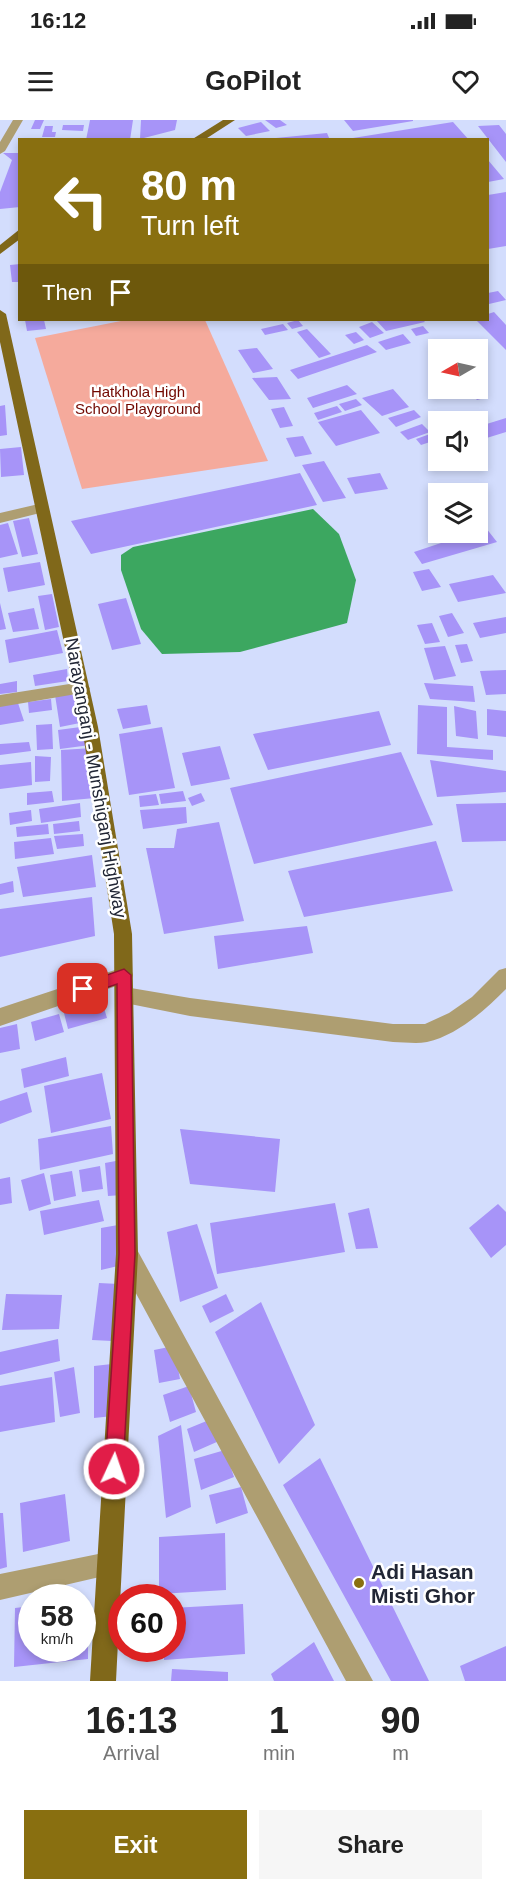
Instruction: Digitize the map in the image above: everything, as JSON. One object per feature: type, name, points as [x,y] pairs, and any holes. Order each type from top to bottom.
[{"type":"main road","points":[[199,138],[230,120]]},
{"type":"main road","points":[[0,251],[18,234]]},
{"type":"main road","name":"Narayanganj - Munshiganj Highway","points":[[0,314],[82,688],[111,848],[123,933],[127,1254],[103,1681]]},
{"type":"street","points":[[0,151],[18,120]]},
{"type":"street","points":[[0,518],[43,508]]},
{"type":"street","points":[[0,701],[82,688]]},
{"type":"street","points":[[0,1017],[124,975]]},
{"type":"street","points":[[125,995],[190,1007],[393,1033],[426,1033],[456,1019],[479,1003],[506,976]]},
{"type":"street","points":[[127,1254],[360,1681]]},
{"type":"street","points":[[0,1587],[108,1564]]},
{"type":"green space","name":"Hatkhola High School Playground","points":[[121,321],[205,321],[268,461],[82,489],[35,338]]},
{"type":"shaded area","points":[[313,509],[339,534],[356,580],[347,623],[240,652],[162,654],[141,629],[121,570],[121,555],[133,547]]},
{"type":"building","points":[[35,120],[44,120],[40,129],[31,129]]},
{"type":"building","points":[[90,120],[133,120],[130,138],[86,138]]},
{"type":"building","points":[[141,120],[177,120],[175,130],[140,138]]},
{"type":"building","points":[[265,120],[280,120],[287,125],[276,128]]},
{"type":"building","points":[[344,120],[413,120],[413,121],[353,131]]},
{"type":"building","points":[[261,122],[270,131],[246,136],[238,128]]},
{"type":"building","points":[[453,122],[467,138],[353,138]]},
{"type":"building","points":[[63,125],[84,125],[83,131],[62,130]]},
{"type":"building","points":[[499,125],[506,134],[506,162],[489,138],[478,126]]},
{"type":"building","points":[[45,126],[53,126],[52,132],[56,132],[55,137],[42,137]]},
{"type":"building","points":[[327,133],[329,138],[276,138]]},
{"type":"building","points":[[3,153],[18,153],[18,207],[0,209],[0,192],[12,160]]},
{"type":"building","points":[[489,161],[504,179],[489,182]]},
{"type":"building","points":[[506,192],[506,246],[489,249],[489,195]]},
{"type":"building","points":[[18,264],[18,282],[12,282],[10,265]]},
{"type":"building","points":[[498,291],[506,300],[489,304],[489,293]]},
{"type":"building","points":[[494,312],[506,325],[506,350],[477,321],[489,321],[489,314]]},
{"type":"building","points":[[25,321],[44,321],[46,329],[27,331]]},
{"type":"building","points":[[299,321],[303,326],[292,329],[287,323]]},
{"type":"building","points":[[377,321],[425,322],[386,331]]},
{"type":"building","points":[[372,322],[384,333],[370,338],[359,327]]},
{"type":"building","points":[[283,324],[288,330],[265,335],[261,329]]},
{"type":"building","points":[[423,326],[429,333],[416,336],[411,329]]},
{"type":"building","points":[[307,329],[331,354],[319,358],[297,332]]},
{"type":"building","points":[[356,332],[364,340],[354,344],[345,335]]},
{"type":"building","points":[[403,334],[411,343],[386,350],[378,342]]},
{"type":"building","points":[[367,345],[377,352],[298,379],[290,370]]},
{"type":"building","points":[[257,348],[273,369],[253,373],[238,350]]},
{"type":"building","points":[[277,377],[291,399],[269,400],[252,378]]},
{"type":"building","points":[[347,385],[357,394],[313,408],[307,398]]},
{"type":"building","points":[[393,389],[409,407],[382,416],[362,398]]},
{"type":"building","points":[[356,399],[362,405],[345,411],[339,404]]},
{"type":"building","points":[[5,405],[7,435],[0,436],[0,406]]},
{"type":"building","points":[[337,406],[342,412],[318,420],[314,413]]},
{"type":"building","points":[[284,407],[293,426],[280,428],[271,409]]},
{"type":"building","points":[[361,410],[380,433],[336,446],[318,422]]},
{"type":"building","points":[[414,410],[421,417],[396,427],[388,418]]},
{"type":"building","points":[[506,418],[506,432],[488,438],[488,424]]},
{"type":"building","points":[[422,424],[428,430],[428,433],[408,440],[400,432]]},
{"type":"building","points":[[428,435],[428,443],[421,445],[416,439]]},
{"type":"building","points":[[303,436],[312,454],[295,457],[286,438]]},
{"type":"building","points":[[21,447],[24,475],[1,477],[0,449]]},
{"type":"building","points":[[324,461],[346,498],[323,502],[302,465]]},
{"type":"building","points":[[300,473],[317,505],[91,554],[71,521]]},
{"type":"building","points":[[380,473],[388,489],[355,494],[347,478]]},
{"type":"building","points":[[29,518],[38,554],[22,557],[13,521]]},
{"type":"building","points":[[8,523],[18,554],[0,558],[0,525]]},
{"type":"building","points":[[488,531],[497,542],[422,564],[414,552],[441,543],[488,543]]},
{"type":"building","points":[[40,562],[45,585],[8,592],[3,568]]},
{"type":"building","points":[[429,569],[441,587],[422,591],[413,572]]},
{"type":"building","points":[[493,575],[506,593],[458,602],[449,584]]},
{"type":"building","points":[[52,594],[59,627],[45,630],[38,596]]},
{"type":"building","points":[[126,598],[141,644],[112,650],[98,604]]},
{"type":"building","points":[[0,603],[6,629],[0,630]]},
{"type":"building","points":[[34,608],[39,629],[13,632],[8,613]]},
{"type":"building","points":[[452,613],[464,633],[448,637],[439,616]]},
{"type":"building","points":[[506,617],[506,633],[480,638],[473,623]]},
{"type":"building","points":[[432,623],[440,642],[425,644],[417,625]]},
{"type":"building","points":[[57,630],[63,653],[9,663],[5,640]]},
{"type":"building","points":[[467,644],[473,661],[461,663],[455,645]]},
{"type":"building","points":[[445,646],[456,676],[434,680],[424,648]]},
{"type":"building","points":[[67,669],[68,681],[35,686],[33,675]]},
{"type":"building","points":[[506,670],[506,694],[486,695],[480,671]]},
{"type":"building","points":[[17,681],[17,692],[0,694],[0,684]]},
{"type":"building","points":[[424,683],[473,686],[475,702],[430,699]]},
{"type":"building","points":[[80,691],[85,722],[60,727],[55,695]]},
{"type":"building","points":[[51,699],[52,710],[29,713],[28,702]]},
{"type":"building","points":[[18,703],[24,721],[0,725],[0,705]]},
{"type":"building","points":[[147,705],[151,724],[123,729],[117,709]]},
{"type":"building","points":[[418,705],[447,707],[447,747],[493,750],[493,760],[417,754]]},
{"type":"building","points":[[454,706],[476,711],[478,739],[456,736]]},
{"type":"building","points":[[487,709],[506,711],[506,737],[487,735]]},
{"type":"building","points":[[379,711],[391,745],[268,770],[253,734]]},
{"type":"building","points":[[52,724],[53,749],[37,750],[36,725]]},
{"type":"building","points":[[88,726],[90,745],[60,749],[58,730]]},
{"type":"building","points":[[162,727],[175,788],[129,795],[119,734]]},
{"type":"building","points":[[29,742],[31,751],[0,755],[0,744]]},
{"type":"building","points":[[220,746],[230,779],[191,786],[182,753]]},
{"type":"building","points":[[93,748],[95,798],[62,801],[61,750]]},
{"type":"building","points":[[401,752],[433,825],[254,864],[230,788]]},
{"type":"building","points":[[35,756],[51,757],[50,781],[35,782]]},
{"type":"building","points":[[430,760],[506,771],[506,792],[437,797]]},
{"type":"building","points":[[31,762],[32,785],[0,789],[0,765]]},
{"type":"building","points":[[52,791],[54,802],[27,805],[27,793]]},
{"type":"building","points":[[183,791],[186,801],[161,804],[159,794]]},
{"type":"building","points":[[201,793],[205,801],[192,806],[188,798]]},
{"type":"building","points":[[156,794],[159,805],[140,807],[139,796]]},
{"type":"building","points":[[80,803],[81,817],[41,823],[39,809]]},
{"type":"building","points":[[506,803],[506,841],[462,842],[456,804]]},
{"type":"building","points":[[186,807],[187,823],[143,829],[140,810]]},
{"type":"building","points":[[31,810],[32,821],[10,825],[9,813]]},
{"type":"building","points":[[79,821],[80,831],[54,834],[53,824]]},
{"type":"building","points":[[219,822],[244,921],[164,934],[146,848],[174,848],[177,829]]},
{"type":"building","points":[[48,824],[49,834],[17,837],[16,827]]},
{"type":"building","points":[[83,834],[84,846],[57,849],[54,836]]},
{"type":"building","points":[[51,838],[54,854],[15,859],[14,842]]},
{"type":"building","points":[[436,841],[453,891],[304,917],[288,871]]},
{"type":"building","points":[[92,855],[96,887],[23,897],[17,867]]},
{"type":"building","points":[[13,881],[14,892],[0,895],[0,884]]},
{"type":"building","points":[[92,897],[95,936],[0,957],[0,909]]},
{"type":"building","points":[[307,926],[313,953],[218,969],[214,936]]},
{"type":"building","points":[[101,998],[107,1018],[68,1029],[63,1009]]},
{"type":"building","points":[[59,1014],[64,1032],[35,1041],[31,1022]]},
{"type":"building","points":[[17,1024],[20,1049],[0,1053],[0,1028]]},
{"type":"building","points":[[66,1057],[69,1076],[24,1088],[21,1069]]},
{"type":"building","points":[[102,1073],[111,1119],[51,1133],[44,1086]]},
{"type":"building","points":[[27,1092],[32,1112],[0,1124],[0,1101]]},
{"type":"building","points":[[111,1126],[113,1154],[40,1170],[38,1139]]},
{"type":"building","points":[[180,1129],[280,1139],[275,1192],[190,1184]]},
{"type":"building","points":[[121,1160],[122,1195],[108,1196],[105,1163]]},
{"type":"building","points":[[100,1166],[103,1189],[82,1192],[79,1170]]},
{"type":"building","points":[[72,1171],[76,1196],[54,1201],[50,1175]]},
{"type":"building","points":[[44,1173],[51,1204],[29,1211],[21,1180]]},
{"type":"building","points":[[10,1177],[12,1203],[0,1205],[0,1179]]},
{"type":"building","points":[[99,1200],[104,1221],[44,1235],[40,1211]]},
{"type":"building","points":[[335,1203],[345,1252],[217,1274],[210,1223]]},
{"type":"building","points":[[498,1204],[506,1212],[506,1245],[491,1258],[469,1228]]},
{"type":"building","points":[[369,1208],[378,1248],[356,1249],[348,1213]]},
{"type":"building","points":[[197,1224],[218,1288],[180,1302],[167,1232]]},
{"type":"building","points":[[118,1225],[118,1266],[101,1270],[101,1228]]},
{"type":"building","points":[[99,1283],[119,1284],[112,1341],[92,1340]]},
{"type":"building","points":[[6,1294],[62,1295],[59,1329],[2,1330]]},
{"type":"building","points":[[226,1294],[234,1311],[210,1323],[202,1306]]},
{"type":"building","points":[[261,1302],[315,1425],[279,1464],[215,1332]]},
{"type":"building","points":[[58,1339],[60,1361],[0,1375],[0,1352]]},
{"type":"building","points":[[174,1346],[180,1379],[159,1383],[154,1350]]},
{"type":"building","points":[[112,1364],[113,1416],[94,1418],[94,1366]]},
{"type":"building","points":[[74,1367],[80,1413],[60,1417],[54,1372]]},
{"type":"building","points":[[52,1377],[55,1422],[0,1432],[0,1386]]},
{"type":"building","points":[[189,1386],[196,1412],[170,1422],[163,1395]]},
{"type":"building","points":[[209,1420],[219,1441],[194,1452],[187,1429]]},
{"type":"building","points":[[181,1425],[191,1507],[166,1518],[158,1436]]},
{"type":"building","points":[[225,1450],[234,1477],[201,1490],[194,1459]]},
{"type":"building","name":"Adi Hasan Misti Ghor","points":[[320,1458],[429,1681],[391,1681],[283,1485]]},
{"type":"building","points":[[241,1487],[248,1513],[216,1524],[209,1495]]},
{"type":"building","points":[[65,1494],[70,1541],[23,1552],[20,1503]]},
{"type":"building","points":[[0,1513],[3,1513],[7,1567],[0,1569]]},
{"type":"building","points":[[225,1533],[226,1590],[186,1592],[186,1584],[159,1584],[159,1537]]},
{"type":"building","points":[[243,1604],[245,1654],[186,1658],[186,1607]]},
{"type":"building","points":[[15,1608],[18,1608],[18,1662],[60,1662],[14,1667]]},
{"type":"building","points":[[314,1642],[334,1681],[274,1681],[271,1674]]},
{"type":"building","points":[[506,1646],[506,1681],[465,1681],[460,1666]]},
{"type":"building","points":[[172,1669],[228,1672],[228,1681],[171,1681]]},
{"type":"place","name":"Adi Hasan Misti Ghor","points":[[359,1583]]},
{"type":"route","points":[[83,989],[124,975],[127,1254],[114,1469]]}]
